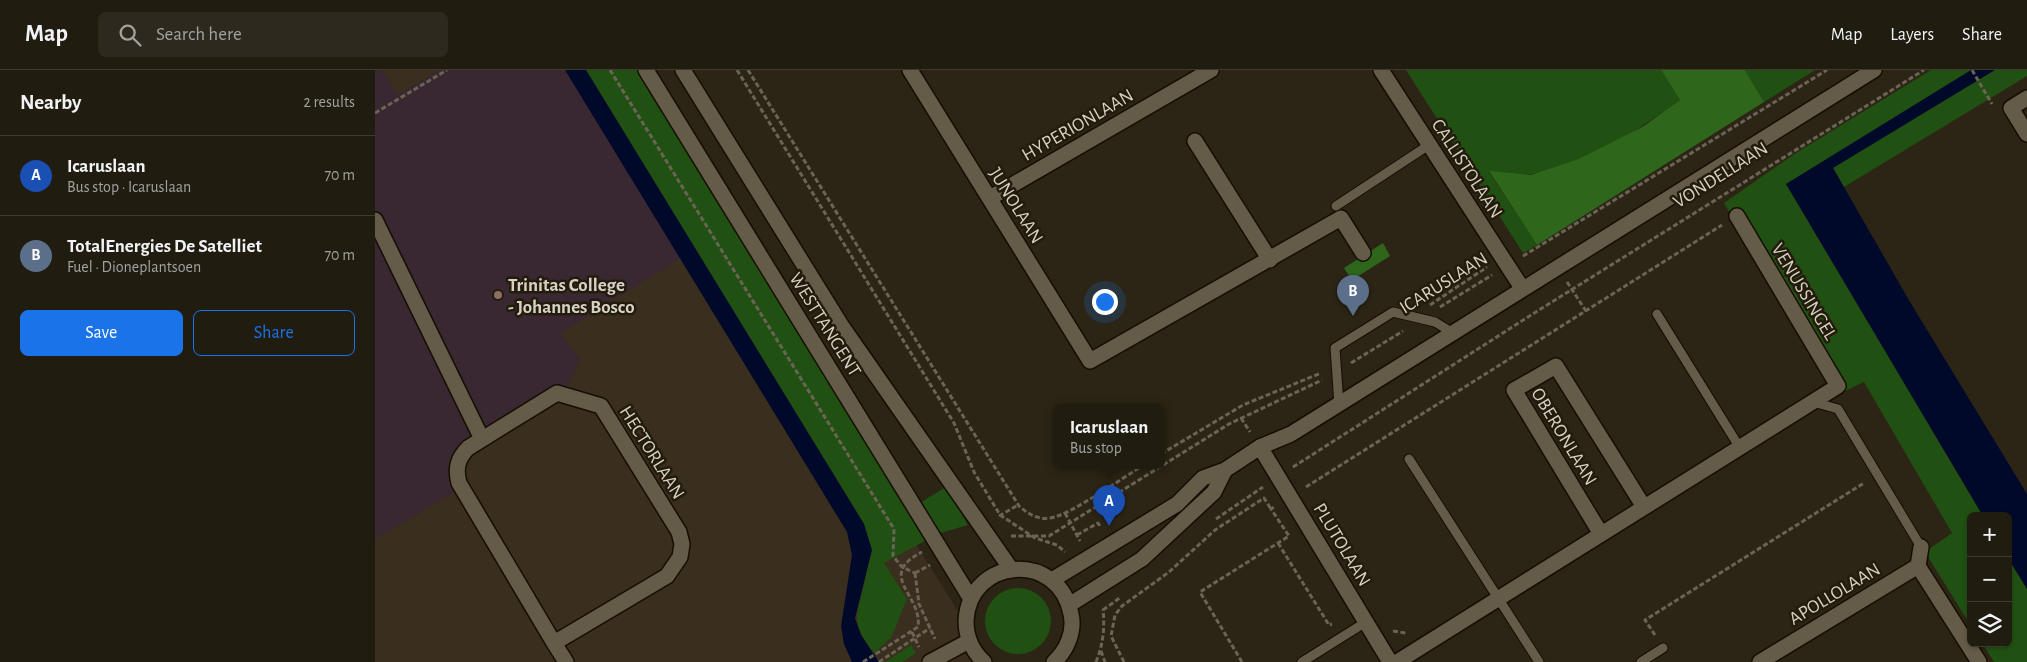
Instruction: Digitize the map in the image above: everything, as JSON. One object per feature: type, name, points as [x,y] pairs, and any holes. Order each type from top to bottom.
[{"type":"street","name":"WESTTANGENT","points":[[646,70],[971,599]]},
{"type":"street","name":"WESTTANGENT","points":[[683,70],[841,326],[1011,569]]},
{"type":"street","name":"JUNOLAAN","points":[[910,70],[1090,361],[1270,260]]},
{"type":"street","name":"HYPERIONLAAN","points":[[990,198],[1211,70]]},
{"type":"street","name":"CALLISTOLAAN","points":[[1381,70],[1522,288]]},
{"type":"street","name":"VONDELLAAN","points":[[1522,288],[1874,70]]},
{"type":"street","points":[[2027,98],[2011,108],[2027,134]]},
{"type":"street","points":[[1195,141],[1270,260],[1341,218],[1363,253]]},
{"type":"street","name":"VENUSSINGEL","points":[[1737,216],[1838,386],[1813,402]]},
{"type":"street","points":[[375,220],[482,439]]},
{"type":"street","points":[[1052,580],[1177,504],[1203,478],[1225,470],[1259,448],[1291,434],[1522,288]]},
{"type":"street","name":"OBERONLAAN","points":[[1601,534],[1514,390],[1556,366],[1643,507]]},
{"type":"street","name":"HECTORLAAN","points":[[554,643],[667,576],[680,557],[682,544],[679,532],[601,406],[564,395],[553,394],[461,454],[456,473],[459,483],[554,643],[566,662]]},
{"type":"street","points":[[1397,662],[1813,402]]},
{"type":"street","name":"PLUTOLAAN","points":[[1259,448],[1291,496],[1390,662]]},
{"type":"street","points":[[1069,605],[1142,559],[1214,492],[1225,470]]},
{"type":"street","points":[[1921,547],[1918,566],[1979,662]]},
{"type":"street","name":"APOLLOLAAN","points":[[1769,660],[1918,566]]},
{"type":"street","points":[[985,662],[969,641],[966,627],[967,613],[971,599],[987,579],[1011,569],[1032,570],[1052,580],[1062,591],[1069,605],[1072,618],[1071,632],[1058,660]]},
{"type":"street","points":[[930,662],[969,641]]},
{"type":"lane","points":[[1335,206],[1429,145]]},
{"type":"lane","points":[[1339,404],[1335,348],[1393,312],[1435,322],[1453,333]]},
{"type":"lane","points":[[1657,314],[1739,448]]},
{"type":"lane","points":[[1813,402],[1837,409],[1921,547]]},
{"type":"lane","points":[[1409,459],[1539,662]]},
{"type":"lane","points":[[1307,661],[1366,622]]},
{"type":"lane","points":[[1641,662],[1663,648]]},
{"type":"path","points":[[375,113],[447,70]]},
{"type":"path","points":[[610,70],[894,529],[893,556],[902,567],[915,573],[919,604],[930,628],[879,662]]},
{"type":"path","points":[[737,70],[954,423],[974,472],[1000,515]]},
{"type":"path","points":[[748,70],[1018,504],[1028,514],[1039,518],[1060,516],[1137,469]]},
{"type":"path","name":"VONDELLAAN","points":[[1508,265],[1827,70]]},
{"type":"path","name":"VONDELLAAN","points":[[1278,476],[1924,70]]},
{"type":"path","points":[[1972,70],[1984,90]]},
{"type":"path","points":[[1271,509],[1737,216]]},
{"type":"path","name":"ICARUSLAAN","points":[[1165,464],[1229,424],[1337,371],[1508,265]]},
{"type":"path","name":"ICARUSLAAN","points":[[1000,515],[1035,538],[1049,536],[1157,469]]},
{"type":"path","points":[[1663,648],[1645,620],[1878,475]]},
{"type":"path","points":[[1209,523],[1278,476]]},
{"type":"path","points":[[1124,662],[1111,636],[1111,626],[1115,615],[1122,606],[1169,572],[1215,530],[1264,498],[1289,536],[1199,592],[1242,662]]},
{"type":"path","points":[[982,528],[1018,504]]},
{"type":"path","points":[[1077,535],[1097,523],[1100,526]]},
{"type":"path","points":[[1278,543],[1329,625],[1358,607]]},
{"type":"path","points":[[863,662],[918,627],[917,614],[902,581],[902,567],[909,559],[938,544]]},
{"type":"path","points":[[1096,662],[1101,650],[1105,626],[1103,610],[1127,593]]},
{"type":"path","points":[[1101,650],[1105,662]]},
{"type":"shaded area","points":[[375,70],[618,70],[990,662],[375,662]]},
{"type":"shaded area","name":"Trinitas College - Johannes Bosco","points":[[375,70],[382,70],[398,95],[440,70],[566,70],[682,257],[561,333],[580,360],[562,397],[446,461],[455,492],[375,539]]},
{"type":"green space","points":[[586,70],[639,70],[925,541],[884,563],[907,599],[891,638],[874,653],[860,631],[857,615],[867,568],[864,524]]},
{"type":"green space","points":[[1406,70],[1661,70],[1680,100],[1629,134],[1570,164],[1551,170],[1522,175],[1489,172],[1537,245],[1523,253]]},
{"type":"green space","points":[[1661,70],[1745,70],[1764,102],[1537,245],[1489,171],[1531,175],[1579,159],[1644,126],[1680,100]]},
{"type":"green space","points":[[1745,70],[1815,70],[1764,102]]},
{"type":"green space","points":[[1931,70],[2027,70],[2027,76],[1844,187],[1833,168],[1786,184],[1981,512],[1967,512],[1967,620],[1925,552],[1952,533],[1864,382],[1834,396],[1724,203],[1796,153]]},
{"type":"green space","points":[[1383,243],[1390,256],[1352,280],[1344,268]]},
{"type":"green space","points":[[946,487],[968,525],[937,534],[918,504]]},
{"type":"green space","points":[[2012,565],[2027,589],[2027,662],[1994,662],[1985,647],[2012,647]]},
{"type":"green space","points":[[1012,588],[1024,588],[1036,593],[1046,603],[1051,615],[1049,634],[1036,649],[1024,654],[1012,654],[1000,649],[990,639],[985,627],[985,615],[990,603],[1000,593]]},
{"type":"green space","points":[[911,645],[916,653],[902,662],[885,662]]},
{"type":"water","points":[[565,70],[586,70],[864,524],[872,550],[855,618],[861,635],[879,662],[852,662],[844,644],[841,626],[852,555],[847,532]]},
{"type":"water","points":[[1971,70],[1995,70],[1833,168],[1910,302],[2027,494],[2027,589],[2012,565],[2012,512],[1981,512],[1786,184]]},
{"type":"place","name":"Trinitas College - Johannes Bosco","points":[[498,295]]},
{"type":"place","name":"TotalEnergies De Satelliet","points":[[1353,316]]},
{"type":"place","name":"Icaruslaan","points":[[1109,526]]}]
